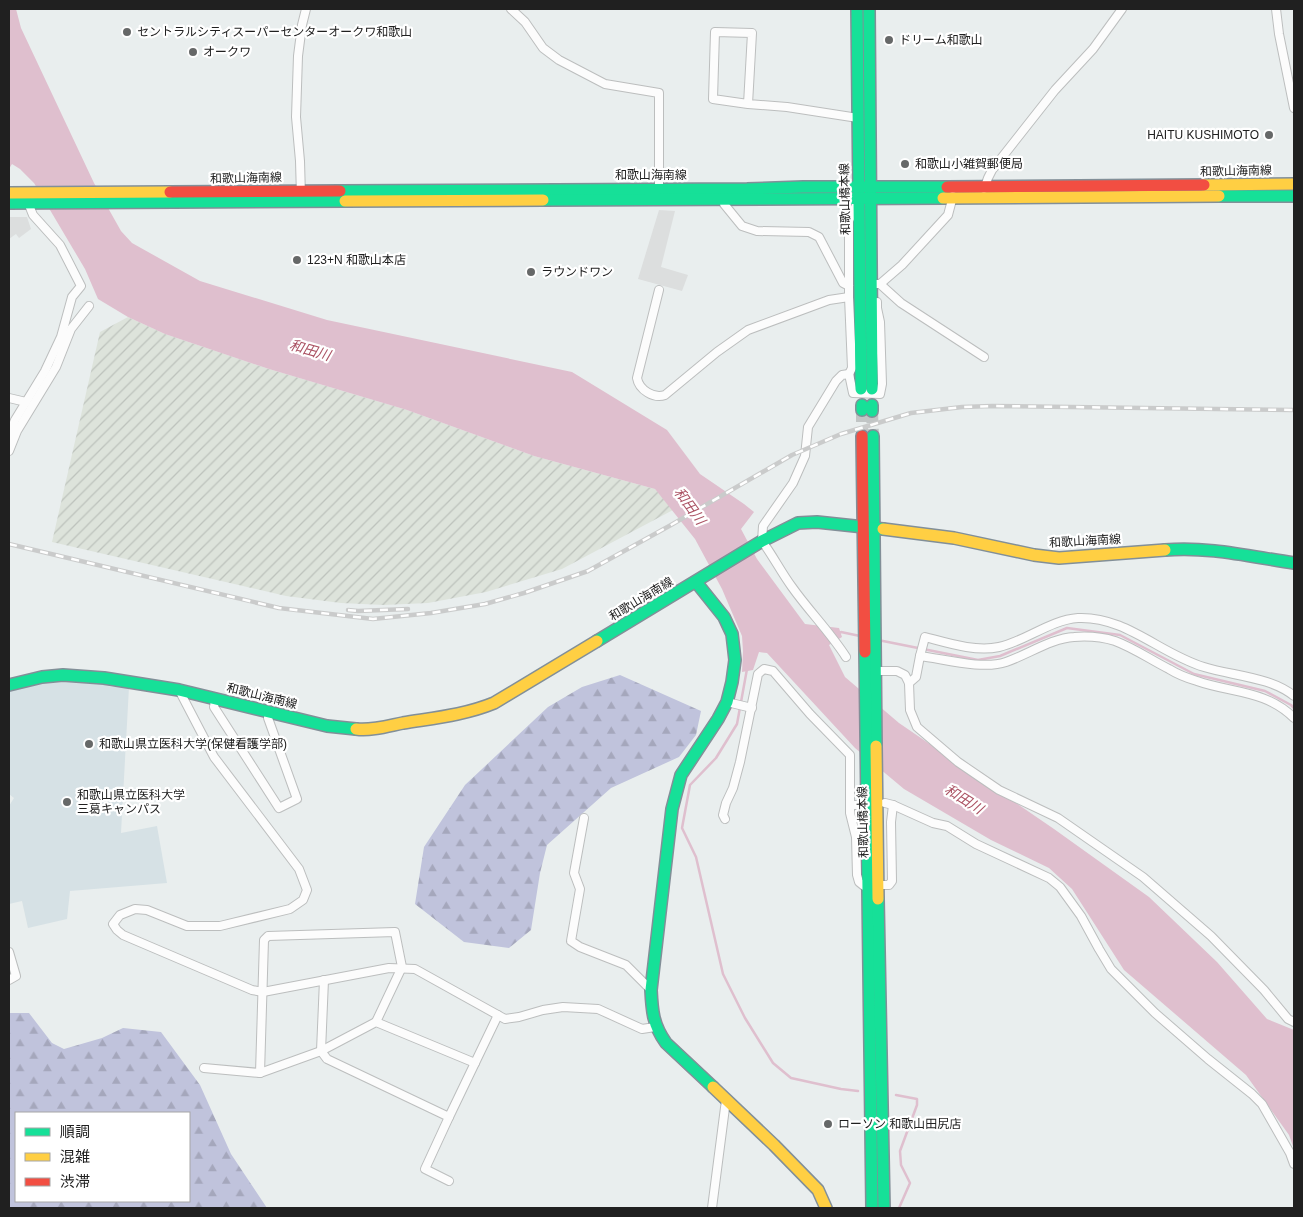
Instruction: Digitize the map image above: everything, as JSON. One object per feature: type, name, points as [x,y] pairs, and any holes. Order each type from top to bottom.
[{"type":"main road","name":"和歌山橋本線","points":[[857,9],[859,186],[865,198],[867,389]]},
{"type":"main road","name":"和歌山橋本線","points":[[865,198],[871,186],[869,9]]},
{"type":"main road","name":"和歌山海南線","points":[[985,192],[1294,184]]},
{"type":"main road","name":"和歌山海南線","points":[[724,194],[803,186],[871,186],[985,192],[1294,196]]},
{"type":"main road","name":"和歌山海南線","points":[[9,193],[30,198],[724,194],[865,198],[953,189]]},
{"type":"main road","name":"和歌山海南線","points":[[9,203],[30,198]]},
{"type":"main road","name":"和歌山橋本線","points":[[867,436],[870,646],[866,768],[873,886],[884,1208]]},
{"type":"main road","name":"和歌山海南線","points":[[9,685],[63,674],[104,678],[179,690],[327,726],[361,730],[476,710],[494,703],[760,543],[798,523],[827,522],[915,532],[1059,558],[1186,548],[1294,563]]},
{"type":"main road","points":[[696,582],[724,617],[732,634],[735,660],[731,703],[718,719],[681,775],[672,809],[652,990],[652,1010],[655,1027],[666,1043],[774,1145],[818,1190],[826,1208]]},
{"type":"main road","name":"和歌山橋本線","points":[[869,672],[876,685],[872,1208]]},
{"type":"street","points":[[300,196],[300,162],[296,117],[298,56],[306,9]]},
{"type":"street","points":[[511,9],[525,22],[543,48],[559,60],[604,84],[659,93],[659,194]]},
{"type":"street","points":[[985,192],[992,170],[1055,90],[1093,49],[1122,9]]},
{"type":"street","points":[[1276,9],[1279,34],[1294,108]]},
{"type":"street","points":[[748,104],[752,33],[715,32],[713,99],[748,104],[787,107],[858,118]]},
{"type":"street","points":[[878,284],[902,265],[948,216],[953,189]]},
{"type":"street","points":[[724,194],[724,204],[742,226],[757,231],[809,232],[819,237],[843,283],[850,286]]},
{"type":"street","points":[[9,434],[15,420],[45,371],[61,337],[72,297],[81,286],[60,245],[33,216],[30,198]]},
{"type":"street","points":[[865,198],[876,214],[878,284],[877,308],[880,322],[882,384],[880,394],[853,393],[849,374],[852,368],[849,297],[849,221],[865,198]]},
{"type":"street","points":[[878,284],[901,304],[984,357]]},
{"type":"street","points":[[659,290],[637,378],[639,385],[645,390],[659,396],[666,395],[717,352],[748,330],[829,300],[849,297]]},
{"type":"street","points":[[9,451],[17,431],[56,366],[71,329],[89,306]]},
{"type":"street","points":[[846,657],[791,586],[772,555],[760,543],[762,526],[793,483],[806,456],[808,427],[836,381],[842,375],[849,374]]},
{"type":"street","points":[[9,398],[26,402]]},
{"type":"street","points":[[909,683],[916,677],[924,637],[966,647],[987,649],[1001,646],[1060,622],[1079,618],[1094,619],[1119,625],[1181,658],[1196,664],[1264,682],[1288,691],[1294,696]]},
{"type":"street","points":[[920,656],[976,664],[992,664],[1005,662],[1059,640],[1072,637],[1105,639],[1130,648],[1170,670],[1198,682],[1251,693],[1276,704],[1294,718]]},
{"type":"street","points":[[725,819],[723,815],[726,803],[734,788],[748,707],[758,674],[764,669],[773,671],[810,714],[850,755],[854,805],[850,813],[856,836],[857,875],[859,882],[864,886],[889,884],[892,881],[891,822],[894,805]]},
{"type":"street","points":[[869,672],[897,671],[905,675],[909,683],[910,710],[917,727],[958,762],[998,790],[1058,818],[1142,877],[1211,936],[1264,990],[1288,1019],[1294,1022]]},
{"type":"street","points":[[179,690],[214,757],[299,869],[307,890],[303,900],[290,910],[220,926],[187,926],[148,910],[135,910],[120,915],[113,924],[123,935],[252,990],[262,992],[389,968],[414,969],[505,1018],[519,1017],[543,1010],[563,1007],[598,1009],[642,1029],[655,1027]]},
{"type":"street","points":[[215,699],[214,707],[279,808],[297,799],[268,718],[269,712]]},
{"type":"street","points":[[731,703],[748,707]]},
{"type":"street","points":[[885,803],[894,805],[933,823],[947,826],[976,844],[1049,878],[1060,887],[1082,916],[1112,969],[1155,1014],[1262,1104],[1290,1153],[1294,1164]]},
{"type":"street","points":[[584,818],[574,873],[580,889],[571,941],[580,947],[626,965],[652,990]]},
{"type":"street","points":[[204,1068],[260,1073],[321,1051],[376,1022],[402,968],[395,932],[268,936],[264,940],[260,1073]]},
{"type":"street","points":[[9,952],[16,976],[9,980]]},
{"type":"street","points":[[324,980],[321,1051],[327,1058],[449,1117]]},
{"type":"street","points":[[449,1182],[425,1169],[498,1015]]},
{"type":"street","points":[[376,1022],[475,1063]]},
{"type":"street","points":[[712,1208],[726,1100]]},
{"type":"shaded area","points":[[659,210],[675,211],[661,267],[688,275],[682,291],[638,279]]},
{"type":"shaded area","points":[[9,217],[27,217],[31,229],[19,238],[16,234],[9,239]]},
{"type":"shaded area","points":[[128,317],[165,334],[269,369],[407,410],[534,456],[655,489],[673,510],[562,569],[486,592],[428,603],[384,605],[341,603],[286,596],[52,542],[100,332]]},
{"type":"shaded area","name":"和歌山県立医科大学 三葛キャンパス","points":[[44,683],[99,683],[111,687],[129,687],[121,833],[157,826],[167,883],[70,891],[67,919],[28,928],[22,901],[9,904],[9,806],[14,798],[9,794],[9,691]]},
{"type":"green space","points":[[620,675],[701,711],[696,735],[679,757],[611,788],[547,845],[540,873],[531,930],[509,948],[464,942],[415,904],[424,847],[465,785],[548,707],[582,687]]},
{"type":"green space","points":[[9,1013],[29,1013],[52,1043],[64,1049],[102,1038],[123,1028],[161,1032],[200,1085],[231,1154],[267,1208],[9,1208]]},
{"type":"water","name":"和田川","points":[[9,9],[16,9],[21,28],[94,183],[121,231],[132,243],[200,281],[327,320],[572,372],[667,430],[700,474],[754,512],[741,529],[757,559],[805,624],[839,628],[842,637],[829,645],[845,677],[899,723],[1054,829],[1149,897],[1217,962],[1267,1019],[1294,1030],[1294,1149],[1289,1135],[1246,1075],[1124,970],[1072,889],[1049,868],[991,840],[904,789],[855,748],[767,653],[759,652],[753,670],[742,672],[742,636],[722,589],[695,539],[655,489],[534,456],[407,410],[269,369],[165,334],[128,317],[98,299],[85,269],[34,183],[12,164],[9,169]]},
{"type":"waterway","points":[[878,640],[978,660],[1000,656],[1067,628],[1120,635],[1194,674],[1265,691],[1294,708]]},
{"type":"waterway","points":[[839,633],[860,636]]},
{"type":"waterway","points":[[747,669],[737,724],[716,758],[690,785],[682,828],[696,857],[723,974],[745,1018],[773,1063],[791,1078],[858,1091]]},
{"type":"waterway","points":[[896,1095],[917,1099],[917,1105],[900,1151],[901,1165],[910,1183],[899,1208]]},
{"type":"tunnel","points":[[862,410],[862,436]]},
{"type":"tunnel","points":[[872,411],[873,436]]},
{"type":"railway","points":[[9,544],[279,608],[373,619],[431,613],[485,604],[588,571],[792,455],[841,434],[911,413],[962,407],[992,406],[1294,410]]},
{"type":"railway","points":[[348,610],[408,609]]},
{"type":"traffic: fast","points":[[857,9],[861,389]]},
{"type":"traffic: fast","points":[[869,9],[872,389]]},
{"type":"traffic: fast","points":[[340,191],[947,187]]},
{"type":"traffic: fast","points":[[1219,196],[1294,196]]},
{"type":"traffic: fast","points":[[543,200],[943,198]]},
{"type":"traffic: fast","points":[[9,203],[345,201]]},
{"type":"traffic: fast","points":[[862,405],[862,410]]},
{"type":"traffic: fast","points":[[872,405],[872,411]]},
{"type":"traffic: fast","points":[[873,436],[876,746]]},
{"type":"traffic: fast","points":[[597,641],[762,541],[798,523],[817,522],[883,529]]},
{"type":"traffic: fast","points":[[1165,550],[1214,551],[1294,563]]},
{"type":"traffic: fast","points":[[696,582],[724,617],[732,634],[735,660],[727,702],[681,775],[672,809],[651,990],[654,1018],[658,1030],[666,1043],[713,1087]]},
{"type":"traffic: fast","points":[[865,652],[872,1208]]},
{"type":"traffic: fast","points":[[9,685],[42,677],[63,675],[104,678],[179,690],[327,726],[356,729]]},
{"type":"traffic: fast","points":[[878,899],[884,1208]]},
{"type":"traffic: slow","points":[[1204,185],[1294,184]]},
{"type":"traffic: slow","points":[[9,193],[170,192]]},
{"type":"traffic: slow","points":[[943,198],[1219,196]]},
{"type":"traffic: slow","points":[[345,201],[543,200]]},
{"type":"traffic: slow","points":[[883,529],[954,538],[1034,555],[1059,558],[1165,550]]},
{"type":"traffic: slow","points":[[356,729],[380,728],[449,716],[494,703],[597,641]]},
{"type":"traffic: slow","points":[[876,746],[878,899]]},
{"type":"traffic: slow","points":[[713,1087],[818,1190],[826,1208]]},
{"type":"traffic: jam","points":[[947,187],[1204,185]]},
{"type":"traffic: jam","points":[[170,192],[340,191]]},
{"type":"traffic: jam","points":[[862,436],[865,652]]},
{"type":"place","name":"セントラルシティスーパーセンターオークワ和歌山","points":[[127,32]]},
{"type":"place","name":"ドリーム和歌山","points":[[889,40]]},
{"type":"place","name":"オークワ","points":[[193,52]]},
{"type":"place","name":"HAITU KUSHIMOTO","points":[[1269,135]]},
{"type":"place","name":"和歌山小雑賀郵便局","points":[[905,164]]},
{"type":"place","name":"123+N 和歌山本店","points":[[297,260]]},
{"type":"place","name":"ラウンドワン","points":[[531,272]]},
{"type":"place","name":"和歌山県立医科大学(保健看護学部)","points":[[89,744]]},
{"type":"place","name":"和歌山県立医科大学 三葛キャンパス","points":[[67,802]]},
{"type":"place","name":"ローソン 和歌山田尻店","points":[[828,1124]]}]
